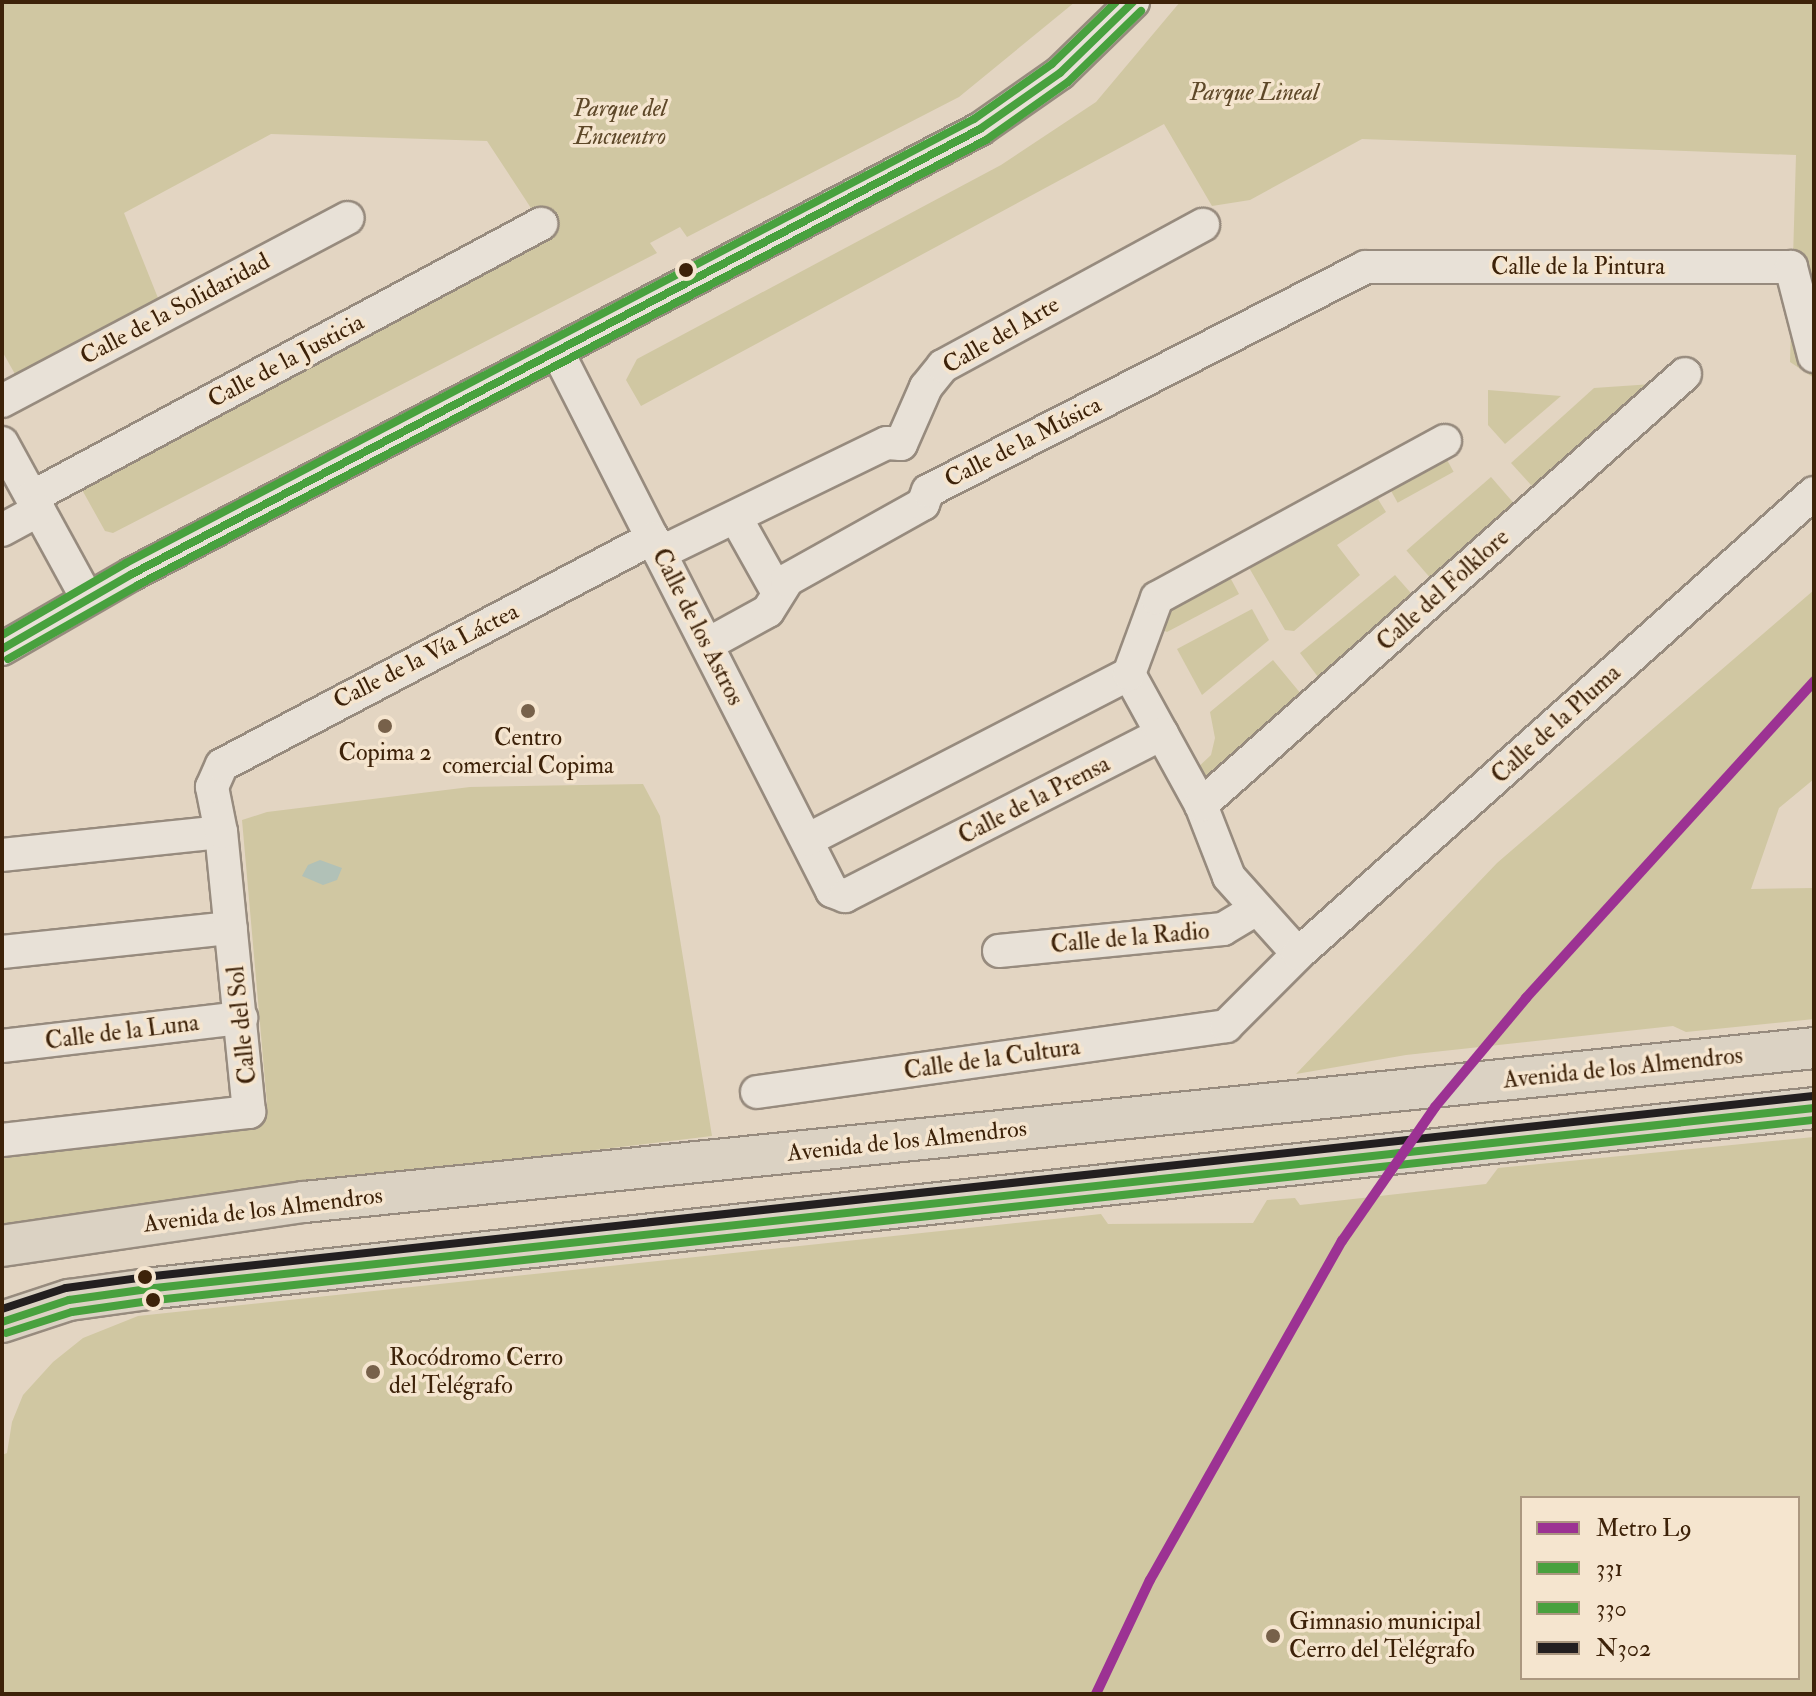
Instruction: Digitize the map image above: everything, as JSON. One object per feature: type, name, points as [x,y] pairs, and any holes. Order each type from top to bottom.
[{"type":"main road","name":"Avenida de los Almendros","points":[[2,1246],[304,1202],[1814,1048]]},
{"type":"main road","points":[[2,1322],[69,1300],[155,1288],[1814,1108]]},
{"type":"street","points":[[2,649],[87,598],[980,129],[1060,73],[1133,2]]},
{"type":"street","name":"Calle de la Solidaridad","points":[[2,401],[348,218]]},
{"type":"street","name":"Calle de la Justicia","points":[[2,530],[36,503],[541,224]]},
{"type":"street","name":"Calle del Arte","points":[[901,444],[926,387],[943,366],[1203,225]]},
{"type":"street","name":"Calle de la Pintura","points":[[1365,267],[1791,267],[1814,356]]},
{"type":"street","name":"Calle de la Música","points":[[708,644],[768,611],[776,602],[777,591],[787,580],[923,504],[928,491],[1365,267]]},
{"type":"street","name":"Calle de los Astros","points":[[557,351],[832,891],[845,896]]},
{"type":"street","name":"Calle del Folklore","points":[[1201,805],[1685,374]]},
{"type":"street","points":[[808,840],[1129,674],[1157,598],[1445,441]]},
{"type":"street","points":[[2,443],[87,598]]},
{"type":"street","points":[[656,546],[736,518],[887,443],[901,444],[928,491]]},
{"type":"street","name":"Calle de la Pluma","points":[[1226,1026],[1298,954],[1814,493]]},
{"type":"street","points":[[736,518],[777,591]]},
{"type":"street","name":"Calle de la Vía Láctea","points":[[212,787],[222,765],[656,546]]},
{"type":"street","points":[[1129,674],[1201,805],[1229,877],[1255,910],[1298,954]]},
{"type":"street","name":"Calle de la Prensa","points":[[845,896],[1162,734]]},
{"type":"street","name":"Calle del Sol","points":[[2,1140],[249,1112],[221,832],[212,787]]},
{"type":"street","points":[[2,855],[221,832]]},
{"type":"street","name":"Calle de la Radio","points":[[999,951],[1223,929],[1255,910]]},
{"type":"street","points":[[2,952],[231,928]]},
{"type":"street","name":"Calle de la Luna","points":[[2,1046],[241,1018]]},
{"type":"street","name":"Calle de la Cultura","points":[[757,1092],[1226,1026]]},
{"type":"green space","name":"Parque del Encuentro","points":[[2,2],[1075,2],[959,97],[687,237],[680,227],[650,243],[657,253],[113,533],[105,531],[76,479],[546,231],[487,141],[271,134],[124,213],[160,303],[20,383],[2,351]]},
{"type":"green space","name":"Parque Lineal","points":[[1180,2],[1814,2],[1814,378],[1790,362],[1796,155],[1362,139],[1250,200],[1212,206],[1164,124],[641,406],[626,380],[637,359],[1001,165],[1096,102]]},
{"type":"green space","points":[[1667,383],[1540,495],[1511,463],[1594,388]]},
{"type":"green space","points":[[1488,390],[1561,396],[1505,444],[1488,425]]},
{"type":"green space","points":[[1441,449],[1454,472],[1398,503],[1385,480]]},
{"type":"green space","points":[[1491,477],[1521,512],[1437,585],[1406,550]]},
{"type":"green space","points":[[1371,488],[1386,512],[1337,545],[1360,575],[1294,631],[1285,630],[1244,559]]},
{"type":"green space","points":[[1225,568],[1239,594],[1167,632],[1153,626],[1163,601]]},
{"type":"green space","points":[[1395,575],[1417,600],[1324,685],[1300,653]]},
{"type":"green space","points":[[1814,590],[1814,779],[1779,808],[1751,889],[1814,888],[1814,1019],[1686,1032],[1673,1026],[1406,1055],[1296,1074],[1497,863]]},
{"type":"green space","points":[[1252,609],[1269,640],[1202,695],[1177,649]]},
{"type":"green space","points":[[1273,660],[1306,700],[1206,786],[1194,771],[1211,755],[1215,738],[1210,712]]},
{"type":"green space","points":[[643,784],[660,816],[712,1136],[228,1194],[2,1229],[2,1152],[263,1119],[267,1103],[242,820],[267,812],[470,787]]},
{"type":"green space","points":[[1814,1137],[1814,1694],[2,1694],[2,1455],[7,1453],[12,1422],[23,1395],[53,1362],[83,1338],[138,1316],[1101,1214],[1108,1224],[1253,1223],[1267,1200],[1295,1198],[1300,1205],[1486,1184],[1498,1168]]},
{"type":"shaded area","points":[[320,860],[342,868],[337,880],[323,885],[302,876],[308,865]]},
{"type":"metro line","name":"L9","points":[[1096,1694],[1150,1580],[1342,1241],[1435,1107],[1526,998],[1814,681]]},
{"type":"transit line","points":[[2,635],[126,563],[974,119],[1052,64],[1116,2]]},
{"type":"transit line","name":"331","points":[[2,649],[132,574],[980,129],[1060,73],[1133,2]]},
{"type":"transit line","name":"330","points":[[8,659],[138,585],[986,140],[1068,82],[1141,11]]},
{"type":"transit line","name":"N302","points":[[2,1309],[66,1288],[154,1276],[1813,1096]]},
{"type":"transit line","name":"331","points":[[2,1322],[69,1300],[155,1288],[1814,1108]]},
{"type":"transit line","name":"330","points":[[6,1333],[72,1312],[156,1300],[1814,1120]]},
{"type":"place","name":"Centro comercial Copima","points":[[528,711]]},
{"type":"place","name":"Copima 2","points":[[385,726]]},
{"type":"place","name":"Rocódromo Cerro del Telégrafo","points":[[373,1372]]},
{"type":"place","name":"Gimnasio municipal Cerro del Telégrafo","points":[[1273,1636]]}]
